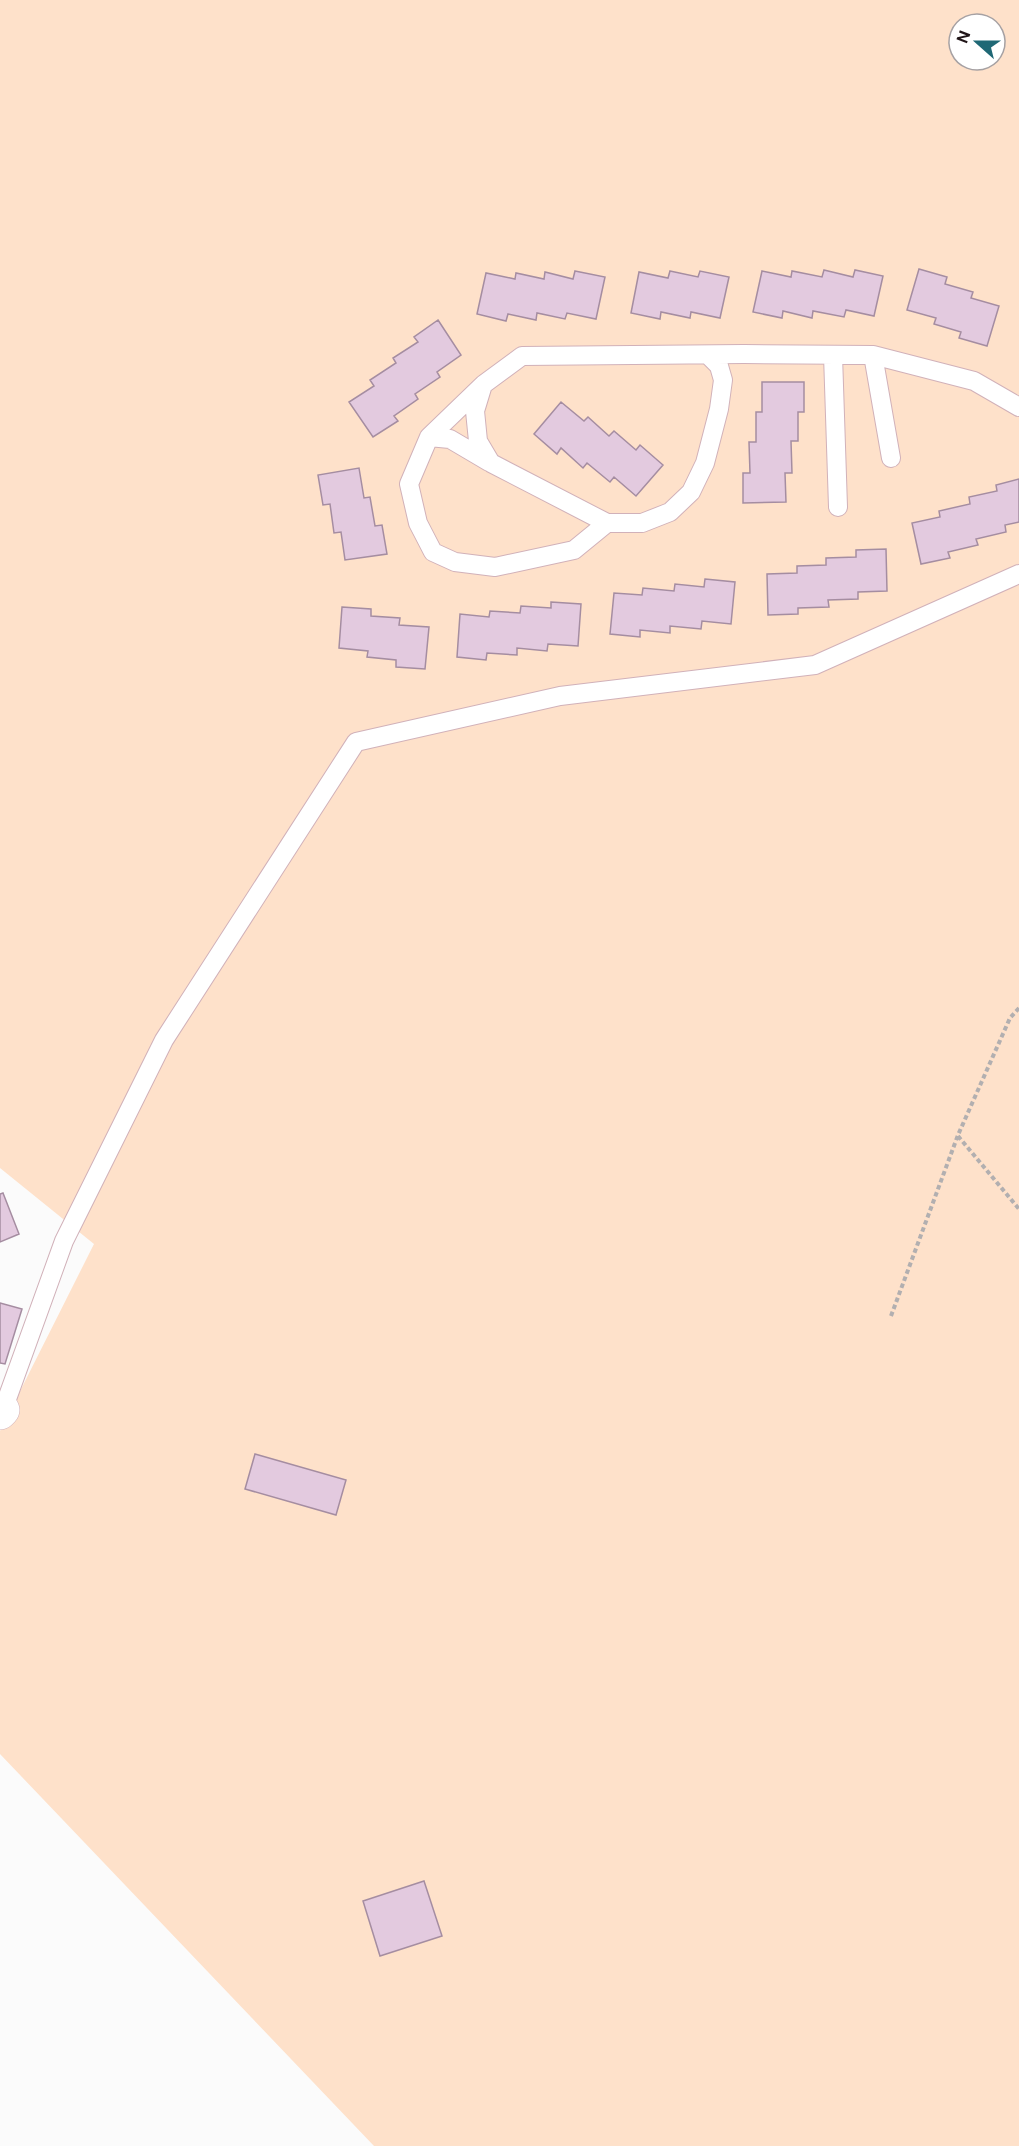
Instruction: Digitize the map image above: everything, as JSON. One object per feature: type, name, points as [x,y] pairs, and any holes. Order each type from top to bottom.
[{"type":"lane","points":[[429,437],[450,439],[491,463],[608,523],[642,523],[670,512],[691,492],[705,463],[719,409],[723,381],[719,366],[708,355]]},
{"type":"lane","points":[[833,355],[838,507]]},
{"type":"lane","points":[[873,355],[891,458]]},
{"type":"lane","points":[[608,523],[574,550],[495,567],[455,562],[433,552],[418,523],[409,484],[429,437],[484,384],[522,356],[873,355],[974,381],[1019,407]]},
{"type":"lane","points":[[484,384],[475,411],[478,441],[491,463]]},
{"type":"lane","points":[[1,1411],[63,1241],[164,1040],[356,742],[560,696],[815,665],[1019,574]]},
{"type":"path","points":[[891,1316],[958,1135],[1010,1018],[1019,1008]]},
{"type":"path","points":[[958,1135],[1019,1209]]},
{"type":"shaded area","points":[[0,0],[1019,0],[1019,2146],[374,2146],[0,1754],[0,1431],[94,1244],[0,1168]]},
{"type":"building","points":[[919,269],[947,277],[945,284],[973,292],[971,298],[999,306],[987,346],[959,338],[961,332],[934,324],[936,318],[907,310]]},
{"type":"building","points":[[824,270],[853,277],[855,270],[883,276],[874,316],[846,310],[844,317],[813,311],[812,318],[783,311],[782,318],[753,312],[762,271],[791,277],[792,271],[822,277]]},
{"type":"building","points":[[575,271],[605,277],[596,319],[567,313],[565,319],[537,313],[536,320],[508,314],[506,321],[477,314],[486,273],[515,279],[516,273],[544,279],[545,272],[573,279]]},
{"type":"building","points":[[670,271],[698,277],[700,271],[729,277],[720,318],[691,312],[690,318],[661,312],[660,319],[631,313],[639,272],[668,278]]},
{"type":"building","points":[[438,320],[461,355],[437,372],[440,377],[415,394],[418,399],[394,416],[398,421],[373,437],[349,402],[374,386],[370,380],[396,363],[393,358],[418,342],[414,337]]},
{"type":"building","points":[[762,382],[804,382],[804,412],[798,412],[798,441],[791,441],[792,473],[785,473],[786,502],[743,503],[743,473],[750,473],[749,442],[756,442],[756,412],[762,412]]},
{"type":"building","points":[[561,402],[584,421],[588,417],[609,436],[614,431],[636,450],[640,445],[663,465],[636,496],[614,477],[610,482],[587,463],[583,468],[561,448],[557,454],[534,434]]},
{"type":"building","points":[[359,468],[364,498],[370,497],[375,526],[382,525],[387,554],[345,560],[341,532],[334,533],[330,504],[323,505],[318,475]]},
{"type":"building","points":[[1019,479],[1019,522],[1005,525],[1006,532],[976,539],[978,545],[948,552],[950,558],[921,564],[912,523],[940,517],[939,511],[970,504],[969,497],[997,491],[996,485]]},
{"type":"building","points":[[886,549],[887,591],[858,592],[858,599],[828,600],[829,607],[798,608],[798,614],[768,615],[767,574],[797,573],[797,566],[826,565],[826,558],[856,557],[856,550]]},
{"type":"building","points":[[705,579],[735,582],[731,624],[702,621],[701,629],[670,626],[670,633],[640,630],[640,637],[610,634],[614,593],[642,595],[643,588],[674,591],[675,584],[704,587]]},
{"type":"building","points":[[551,602],[581,604],[578,646],[548,644],[547,651],[517,648],[517,655],[487,653],[486,660],[457,657],[460,614],[489,617],[490,611],[520,613],[521,606],[551,608]]},
{"type":"building","points":[[342,607],[371,609],[371,616],[400,618],[399,625],[429,627],[425,669],[396,667],[396,660],[367,657],[368,651],[339,648]]},
{"type":"building","points":[[3,1193],[19,1234],[0,1242],[0,1194]]},
{"type":"building","points":[[0,1303],[22,1309],[5,1364],[0,1363]]},
{"type":"building","points":[[255,1454],[346,1480],[336,1515],[245,1489]]},
{"type":"building","points":[[424,1881],[442,1936],[380,1956],[363,1901]]}]
